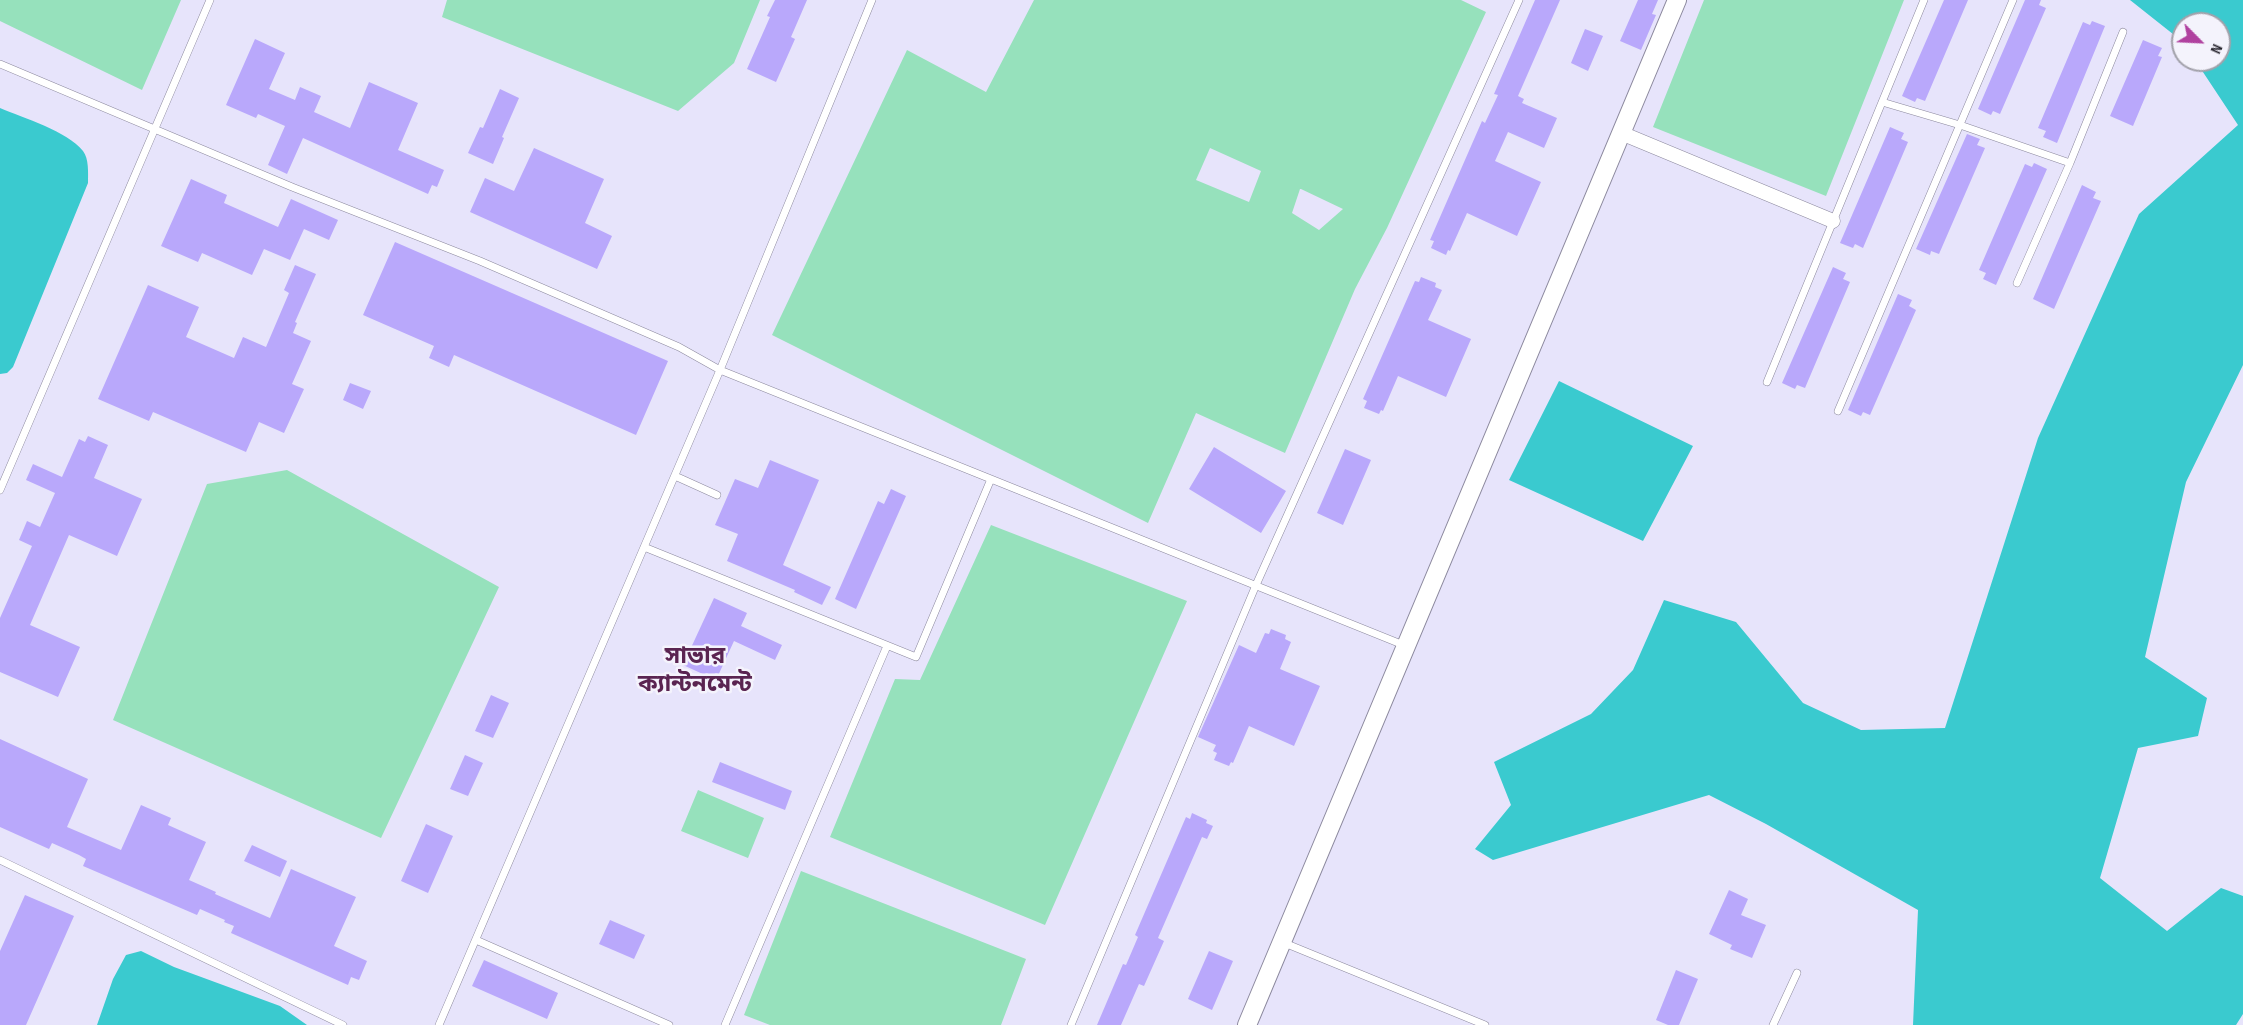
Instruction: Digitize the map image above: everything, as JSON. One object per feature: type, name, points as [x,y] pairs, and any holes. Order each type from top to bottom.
[{"type":"street","points":[[1247,1025],[1677,0]]},
{"type":"street","points":[[1621,133],[1833,221]]},
{"type":"lane","points":[[0,490],[210,0]]},
{"type":"lane","points":[[439,1025],[720,370],[872,0]]},
{"type":"lane","points":[[1071,1025],[1256,585],[1519,0]]},
{"type":"lane","points":[[1767,382],[1924,0]]},
{"type":"lane","points":[[1838,411],[2013,0]]},
{"type":"lane","points":[[2018,283],[2123,32]]},
{"type":"lane","points":[[0,64],[480,261],[680,347],[720,370],[1406,646]]},
{"type":"lane","points":[[1882,102],[1960,125],[2070,163]]},
{"type":"lane","points":[[675,476],[717,495]]},
{"type":"lane","points":[[644,547],[916,657],[991,479]]},
{"type":"lane","points":[[725,1025],[888,646]]},
{"type":"lane","points":[[0,860],[343,1025]]},
{"type":"lane","points":[[476,940],[669,1025]]},
{"type":"lane","points":[[1282,942],[1485,1025]]},
{"type":"lane","points":[[1773,1025],[1797,973]]},
{"type":"shaded area","points":[[0,0],[181,0],[142,90],[0,21]]},
{"type":"shaded area","points":[[447,0],[760,0],[734,63],[678,111],[442,17]]},
{"type":"shaded area","points":[[1034,0],[1461,0],[1486,12],[1387,228],[1355,289],[1285,453],[1196,413],[1148,523],[772,335],[907,50],[986,92]],"holes":[[[1210,148],[1261,171],[1249,202],[1196,180]],[[1301,189],[1343,209],[1319,230],[1292,213]]]},
{"type":"shaded area","points":[[1704,0],[1904,0],[1826,196],[1653,127]]},
{"type":"shaded area","points":[[2130,0],[2243,0],[2243,365],[2186,482],[2145,657],[2207,698],[2198,736],[2138,748],[2100,878],[2167,931],[2221,888],[2243,896],[2243,1014],[2236,1025],[1913,1025],[1918,910],[1766,824],[1709,795],[1493,860],[1475,849],[1511,805],[1494,762],[1591,714],[1633,670],[1664,600],[1736,622],[1803,703],[1861,730],[1945,728],[2038,438],[2139,214],[2238,125],[2203,72],[2231,72],[2231,12],[2171,12],[2171,32]]},
{"type":"shaded area","points":[[0,108],[44,126],[76,144],[85,154],[88,183],[13,367],[7,373],[0,374]]},
{"type":"shaded area","points":[[1559,381],[1693,446],[1643,541],[1509,480]]},
{"type":"shaded area","points":[[287,470],[499,587],[381,838],[113,720],[207,484]]},
{"type":"shaded area","points":[[991,525],[1187,601],[1045,925],[830,837],[895,679],[920,680]]},
{"type":"shaded area","points":[[698,790],[764,818],[748,858],[681,831]]},
{"type":"shaded area","points":[[801,871],[1026,959],[1001,1025],[770,1025],[744,1015]]},
{"type":"shaded area","points":[[141,951],[174,967],[280,1006],[307,1025],[97,1025],[113,979],[126,955]]},
{"type":"building","points":[[775,0],[807,0],[791,37],[795,39],[776,82],[747,69]]},
{"type":"building","points":[[1535,0],[1560,0],[1518,96],[1524,99],[1522,103],[1557,118],[1544,148],[1508,132],[1495,161],[1541,182],[1517,236],[1467,213],[1446,255],[1431,248],[1434,241],[1430,240],[1482,121],[1485,123],[1498,95],[1494,94]]},
{"type":"building","points":[[1638,0],[1658,0],[1652,14],[1656,15],[1641,50],[1620,41]]},
{"type":"building","points":[[1944,0],[1968,0],[1925,101],[1917,98],[1915,102],[1902,96]]},
{"type":"building","points":[[2025,0],[2041,0],[2039,5],[2046,8],[2000,114],[1993,111],[1991,115],[1978,109]]},
{"type":"building","points":[[2092,21],[2105,26],[2057,143],[2043,137],[2046,131],[2038,128],[2083,22],[2090,25]]},
{"type":"building","points":[[1585,29],[1603,36],[1588,71],[1571,63]]},
{"type":"building","points":[[255,39],[285,53],[269,89],[295,100],[300,87],[321,96],[314,112],[350,128],[369,82],[418,103],[398,150],[444,170],[437,187],[432,185],[428,194],[303,138],[287,174],[268,165],[285,126],[258,114],[256,118],[226,105]]},
{"type":"building","points":[[2143,40],[2162,48],[2158,56],[2162,57],[2133,126],[2110,116]]},
{"type":"building","points":[[500,89],[519,98],[493,164],[468,153],[480,127],[483,128]]},
{"type":"building","points":[[1890,127],[1904,133],[1901,139],[1908,142],[1863,248],[1855,244],[1853,248],[1840,243]]},
{"type":"building","points":[[1967,134],[1980,139],[1977,145],[1985,148],[1939,254],[1931,251],[1930,255],[1916,249]]},
{"type":"building","points":[[534,148],[604,179],[585,223],[612,236],[597,269],[470,212],[485,178],[514,191]]},
{"type":"building","points":[[2034,163],[2047,169],[1996,285],[1983,279],[1986,273],[1979,270],[2025,164],[2032,167]]},
{"type":"building","points":[[191,179],[227,195],[224,203],[278,227],[291,199],[338,220],[329,240],[304,229],[290,260],[264,249],[252,275],[202,253],[198,262],[161,246]]},
{"type":"building","points":[[2082,185],[2096,192],[2093,198],[2101,201],[2054,309],[2033,299]]},
{"type":"building","points":[[395,242],[668,361],[636,435],[454,355],[449,367],[429,358],[434,346],[363,315]]},
{"type":"building","points":[[295,265],[316,274],[295,322],[297,323],[293,333],[311,341],[292,384],[304,389],[284,433],[259,422],[246,452],[153,412],[149,421],[98,399],[148,285],[199,307],[186,337],[234,358],[243,337],[266,347],[289,293],[284,290]]},
{"type":"building","points":[[1833,267],[1846,273],[1843,279],[1850,282],[1805,388],[1797,385],[1795,389],[1782,383]]},
{"type":"building","points":[[1421,277],[1436,283],[1435,287],[1442,290],[1428,320],[1471,339],[1446,397],[1398,376],[1383,411],[1381,410],[1379,414],[1364,408],[1367,401],[1363,399],[1415,281],[1419,282]]},
{"type":"building","points":[[1898,294],[1912,300],[1909,306],[1916,310],[1870,415],[1863,412],[1861,416],[1848,410]]},
{"type":"building","points":[[350,383],[371,391],[363,409],[343,400]]},
{"type":"building","points":[[88,436],[108,445],[94,478],[142,499],[117,556],[69,535],[30,625],[80,647],[58,697],[0,672],[0,618],[32,546],[19,540],[27,521],[40,527],[55,493],[26,480],[33,464],[62,477],[79,439],[85,442]]},
{"type":"building","points":[[1214,447],[1286,491],[1261,533],[1189,489]]},
{"type":"building","points":[[1345,449],[1371,460],[1343,525],[1317,513]]},
{"type":"building","points":[[770,460],[819,480],[783,565],[831,587],[822,605],[794,592],[795,590],[727,561],[738,534],[715,525],[735,479],[758,488]]},
{"type":"building","points":[[891,489],[906,496],[856,609],[835,599],[878,501],[884,504]]},
{"type":"building","points":[[714,598],[747,613],[741,626],[782,645],[775,660],[734,641],[716,680],[683,665]]},
{"type":"building","points":[[1271,629],[1286,635],[1285,639],[1291,642],[1280,669],[1320,686],[1294,746],[1249,726],[1233,763],[1231,762],[1229,766],[1214,760],[1217,753],[1213,751],[1216,745],[1198,737],[1239,645],[1256,653],[1265,633],[1269,634]]},
{"type":"building","points":[[491,695],[509,703],[493,738],[475,731]]},
{"type":"building","points":[[0,739],[88,779],[67,827],[121,850],[141,805],[171,818],[168,825],[206,842],[189,880],[216,892],[215,894],[270,918],[291,869],[356,897],[334,946],[367,961],[359,980],[351,977],[348,985],[231,933],[234,926],[224,922],[225,920],[200,909],[197,915],[83,866],[86,859],[79,855],[52,843],[49,849],[0,827]]},
{"type":"building","points":[[465,755],[483,763],[468,796],[450,789]]},
{"type":"building","points":[[720,762],[792,791],[785,810],[712,782]]},
{"type":"building","points":[[1192,813],[1207,820],[1206,823],[1213,826],[1207,839],[1202,837],[1158,938],[1164,941],[1144,986],[1139,984],[1121,1025],[1097,1025],[1123,964],[1126,965],[1138,937],[1135,935],[1186,817],[1190,819]]},
{"type":"building","points":[[426,824],[453,836],[428,893],[401,881]]},
{"type":"building","points":[[252,845],[287,861],[280,877],[244,861]]},
{"type":"building","points":[[1729,890],[1748,899],[1741,915],[1766,925],[1752,958],[1730,949],[1732,945],[1709,934]]},
{"type":"building","points":[[25,895],[74,916],[26,1025],[0,1025],[0,951]]},
{"type":"building","points":[[610,920],[645,935],[634,959],[599,944]]},
{"type":"building","points":[[1209,951],[1233,961],[1212,1010],[1188,999]]},
{"type":"building","points":[[484,960],[558,993],[547,1019],[472,986]]},
{"type":"building","points":[[1676,970],[1698,979],[1679,1025],[1668,1025],[1656,1020]]},
{"type":"district","name":"সাভার ক্যান্টনমেন্ট","points":[[695,671]]}]
